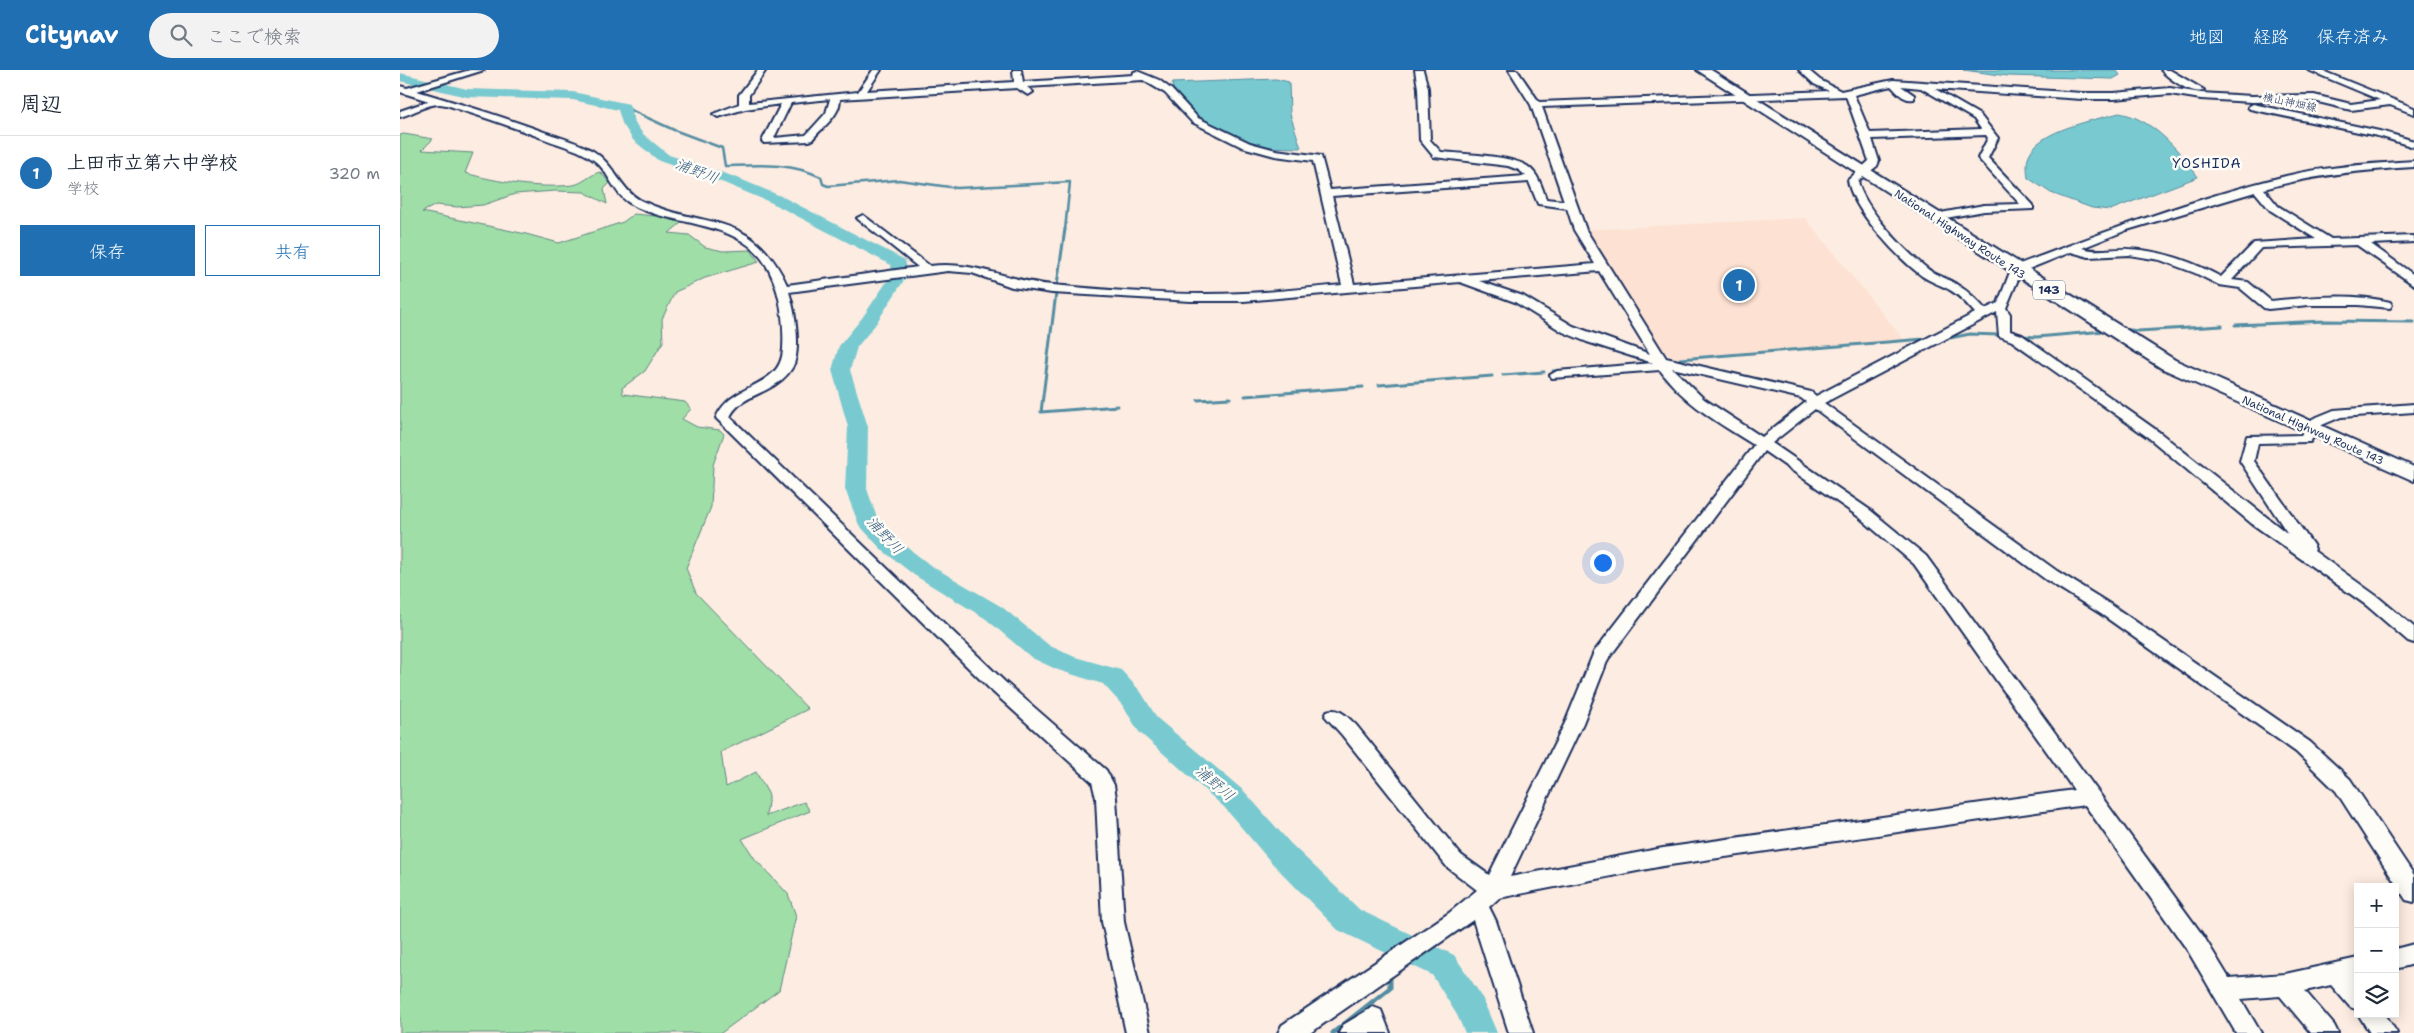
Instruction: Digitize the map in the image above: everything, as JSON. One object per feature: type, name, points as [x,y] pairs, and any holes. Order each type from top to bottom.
[{"type":"highway","name":"National Highway Route 143","points":[[1703,70],[2016,270],[2168,364],[2414,475]]},
{"type":"street","points":[[408,89],[480,70]]},
{"type":"street","points":[[744,106],[744,95],[762,70]]},
{"type":"street","points":[[861,94],[877,70]]},
{"type":"street","points":[[1017,70],[1019,86]]},
{"type":"street","points":[[1128,70],[1146,77],[1168,91],[1195,120],[1246,145],[1275,153],[1317,158],[1349,288]]},
{"type":"street","points":[[1419,70],[1423,88],[1425,140],[1438,155],[1462,156],[1522,167],[1533,180],[1542,202],[1571,205]]},
{"type":"street","points":[[1803,70],[1817,82],[1845,93],[1866,136],[1874,160],[1873,164],[1853,180],[1852,185],[1868,212],[1916,265],[1927,274],[1960,291],[1983,314]]},
{"type":"street","name":"横山神畑線","points":[[2165,70],[2182,82],[2220,98],[2384,135],[2414,144]]},
{"type":"street","points":[[2312,70],[2414,111]]},
{"type":"street","points":[[1517,71],[1536,105],[1580,230],[1601,267],[1662,363],[1675,380],[1731,425],[1762,444],[1890,533],[1920,560],[2196,944],[2249,1033]]},
{"type":"street","points":[[718,114],[744,106],[788,100],[1146,77]]},
{"type":"street","points":[[1536,105],[1845,93],[1893,83],[2047,94],[2114,96],[2170,92],[2220,98],[2281,100],[2314,98],[2352,107],[2389,102]]},
{"type":"street","points":[[1893,83],[1904,94],[1911,96]]},
{"type":"street","points":[[1920,85],[1977,117],[1993,138],[1984,158],[2029,207],[1984,208],[1935,217]]},
{"type":"street","points":[[1019,86],[1032,94]]},
{"type":"street","points":[[408,89],[495,116],[590,153],[612,174],[625,195],[637,203],[736,233],[754,244],[768,261],[783,289],[789,330],[786,367],[768,383],[730,405],[724,411],[723,418],[999,687],[1098,776],[1104,785],[1106,798],[1113,922],[1138,1033]]},
{"type":"street","points":[[788,100],[767,141],[809,138],[830,115],[836,102],[835,96]]},
{"type":"street","points":[[400,114],[440,100]]},
{"type":"street","points":[[1866,136],[1892,138],[1961,132],[1990,132]]},
{"type":"street","points":[[1294,1032],[1457,920],[1493,890],[1574,722],[1600,657],[1762,444],[1788,421],[1816,402],[1983,314],[2000,308],[2005,301],[2016,270],[2146,221],[2305,175],[2414,164]]},
{"type":"street","points":[[1327,193],[1533,180]]},
{"type":"street","points":[[2257,188],[2274,208],[2329,242]]},
{"type":"street","points":[[864,218],[921,269]]},
{"type":"street","points":[[2223,282],[2258,245],[2414,239]]},
{"type":"street","points":[[2361,242],[2414,281]]},
{"type":"street","points":[[2072,249],[2089,254],[2129,252],[2162,257],[2199,270],[2223,282],[2244,285],[2268,305],[2309,301],[2358,301],[2386,305]]},
{"type":"street","points":[[783,289],[828,281],[948,267],[967,268],[1012,283],[1052,289],[1191,296],[1267,296],[1601,267]]},
{"type":"street","points":[[1462,279],[1519,299],[1579,334],[1662,363],[1806,395],[1847,427],[2051,575],[2107,610],[2303,747],[2343,785],[2414,893]]},
{"type":"street","points":[[2000,308],[2004,314],[2004,332],[2017,338],[2154,435],[2256,519],[2312,556],[2372,601],[2414,637]]},
{"type":"street","points":[[1557,375],[1662,363]]},
{"type":"street","points":[[2312,556],[2247,461],[2252,439],[2305,439],[2310,429],[2317,422],[2339,413],[2414,408]]},
{"type":"street","points":[[1334,716],[1349,730],[1454,861],[1493,890],[1663,857],[2089,796]]},
{"type":"street","points":[[1476,904],[1485,921],[1521,1033]]},
{"type":"street","points":[[2399,958],[2414,954]]},
{"type":"street","points":[[2224,989],[2285,985],[2347,971],[2354,989]]},
{"type":"street","points":[[2285,985],[2326,1033]]},
{"type":"street","points":[[1351,1033],[1373,1018],[1378,1033]]},
{"type":"street","points":[[2373,1018],[2385,1033]]},
{"type":"shaded area","points":[[1805,218],[1904,340],[1674,358],[1660,350],[1583,230]]},
{"type":"green space","points":[[400,135],[433,139],[422,150],[473,153],[465,173],[518,184],[560,186],[576,184],[600,172],[610,183],[604,189],[607,204],[584,192],[555,191],[515,194],[483,205],[457,207],[436,205],[422,212],[559,243],[623,222],[634,214],[665,217],[681,223],[669,233],[689,235],[705,247],[723,251],[751,250],[759,262],[705,278],[675,292],[662,319],[663,342],[645,371],[622,388],[623,394],[685,402],[691,409],[682,419],[697,427],[720,430],[724,434],[713,465],[711,507],[686,568],[696,593],[808,709],[721,752],[726,787],[756,772],[769,795],[766,816],[804,802],[810,811],[742,839],[755,859],[788,894],[796,916],[779,990],[721,1033],[400,1033]]},
{"type":"water","points":[[1963,70],[2116,70],[2120,75],[2113,79],[2008,76]]},
{"type":"water","points":[[1276,79],[1289,82],[1290,114],[1301,148],[1261,147],[1205,120],[1197,115],[1173,88],[1172,83]]},
{"type":"water","points":[[2119,113],[2143,121],[2164,137],[2183,157],[2198,177],[2110,210],[2092,208],[2051,193],[2028,178],[2027,164],[2029,155],[2035,146],[2044,139],[2069,127]]},
{"type":"waterway","name":"浦野川","points":[[400,77],[467,93],[573,96],[624,107],[629,123],[638,137],[664,158],[762,193],[820,220],[899,263],[900,274],[869,321],[848,346],[841,370],[858,427],[856,489],[867,520],[890,545],[922,570],[994,613],[1041,652],[1067,664],[1112,677],[1132,699],[1148,725],[1185,759],[1234,799],[1280,852],[1349,920],[1443,965],[1470,1006],[1481,1033]]},
{"type":"waterway","points":[[624,107],[674,130],[722,148],[725,166],[750,165],[798,169],[821,177],[823,184],[828,186],[899,180],[957,188],[1070,182],[1065,230]]},
{"type":"waterway","points":[[1057,285],[1065,229]]},
{"type":"waterway","points":[[1056,293],[1041,412],[1118,406]]},
{"type":"waterway","points":[[2235,325],[2325,321],[2414,322]]},
{"type":"waterway","points":[[2122,329],[2138,331],[2222,326]]},
{"type":"waterway","points":[[2020,336],[2037,337],[2105,331]]},
{"type":"waterway","points":[[1950,338],[1970,334],[1999,335]]},
{"type":"waterway","points":[[1680,359],[1924,339]]},
{"type":"waterway","points":[[1553,371],[1587,369]]},
{"type":"waterway","points":[[1503,375],[1544,372]]},
{"type":"waterway","points":[[1379,385],[1492,376]]},
{"type":"waterway","points":[[1245,396],[1363,387]]},
{"type":"waterway","points":[[1198,400],[1230,398]]},
{"type":"waterway","points":[[1390,956],[1393,941]]},
{"type":"waterway","points":[[1333,1033],[1390,988],[1390,973]]},
{"type":"place","name":"上田市立第六中学校","points":[[1739,285]]},
{"type":"district","name":"YOSHIDA","points":[[2207,163]]}]
